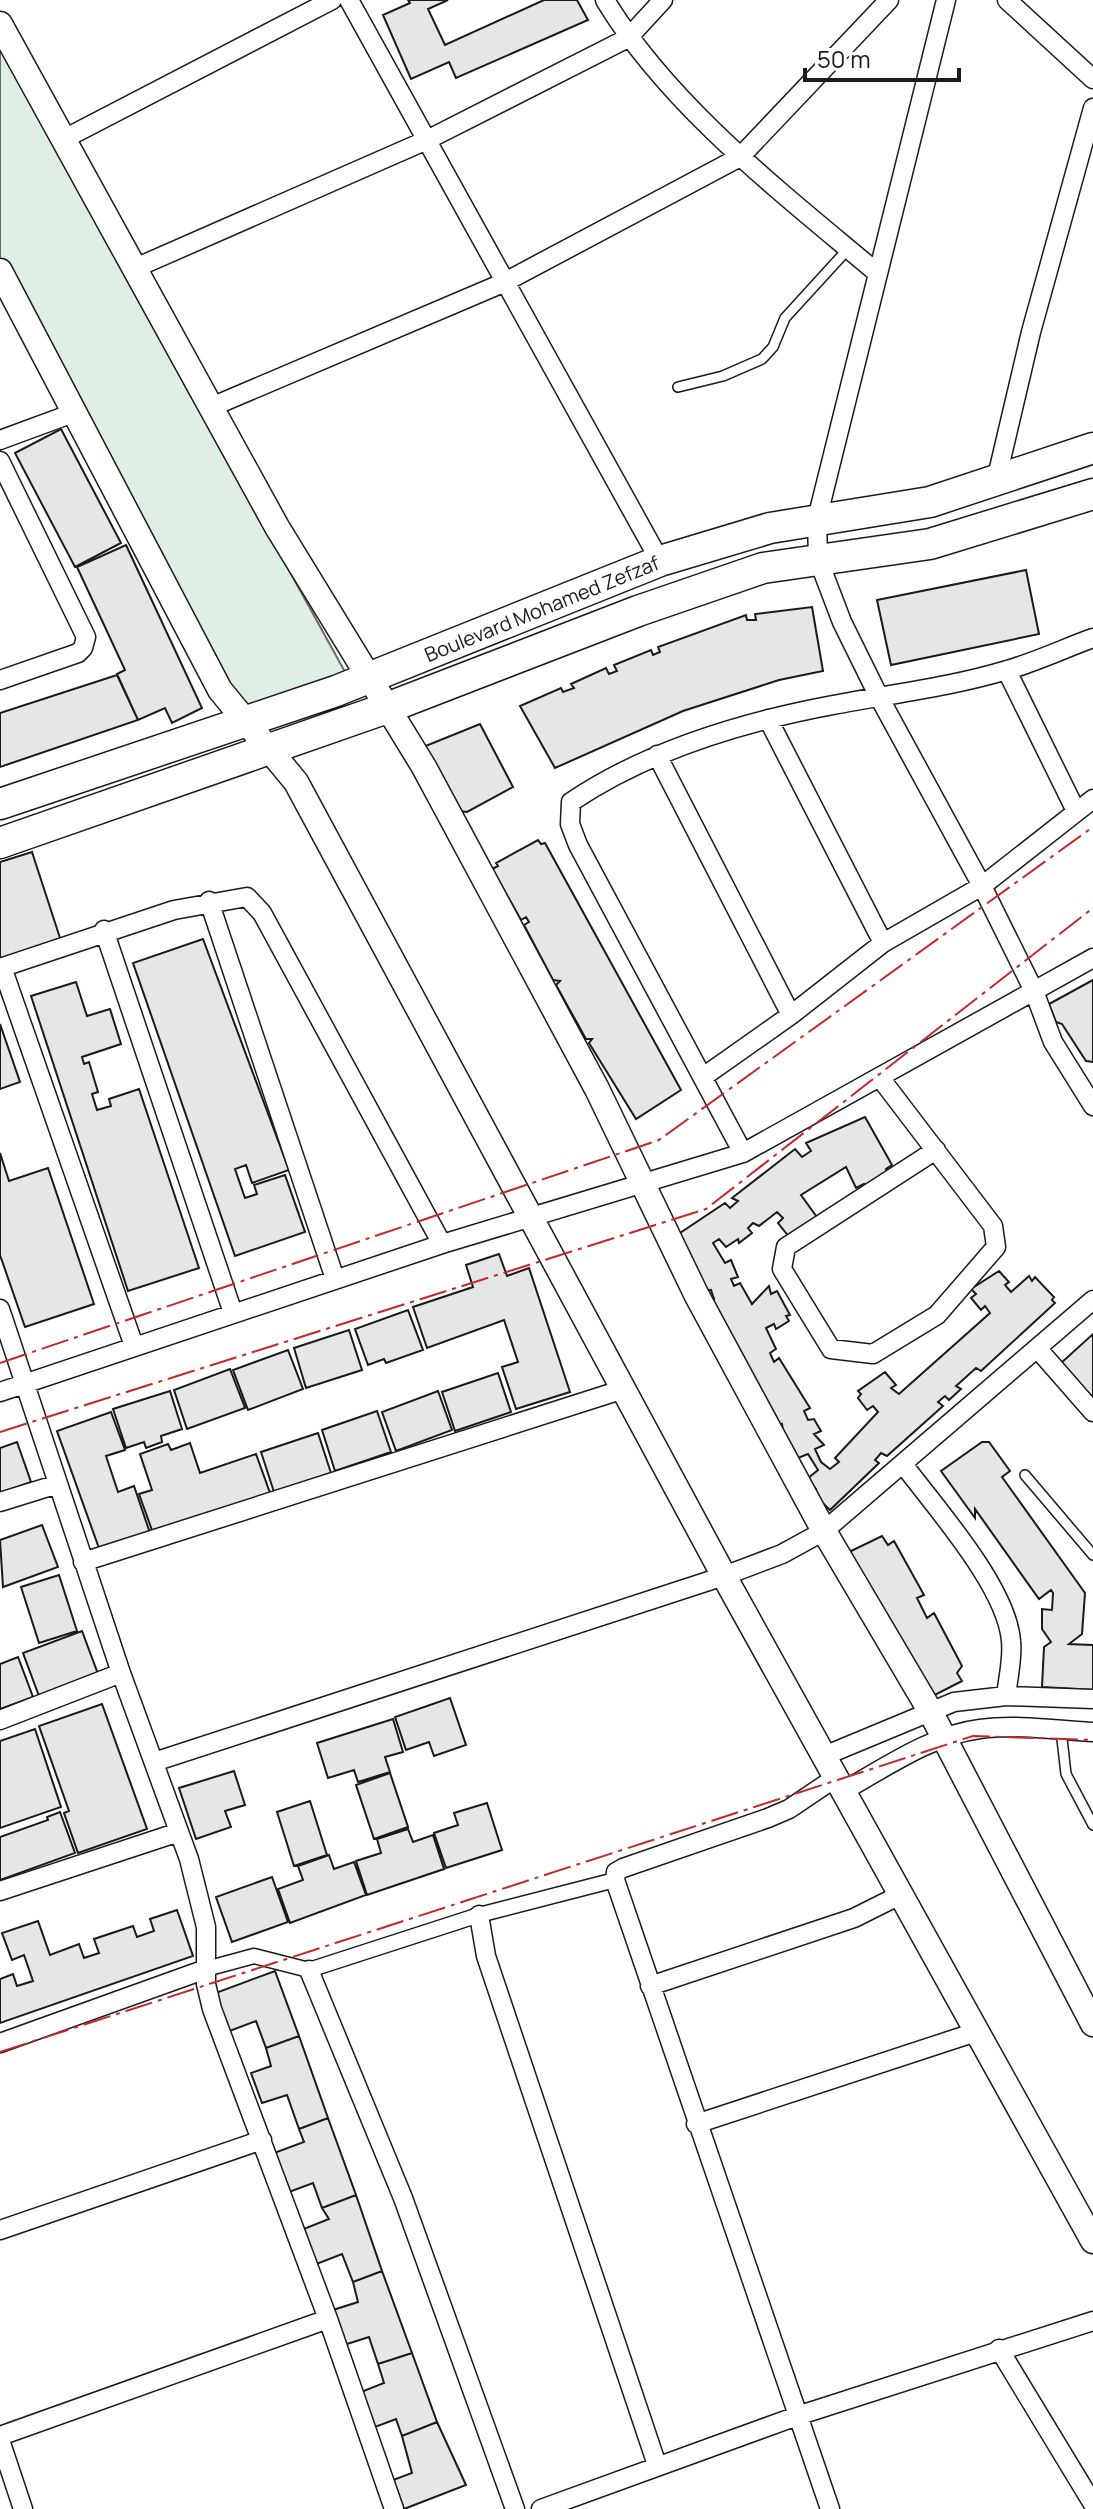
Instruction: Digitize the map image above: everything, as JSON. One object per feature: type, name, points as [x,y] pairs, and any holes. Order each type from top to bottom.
[{"type":"main road","name":"Boulevard Mohamed Zefzaf","points":[[0,804],[367,679],[660,561],[770,528],[817,519],[893,511],[1093,448]]},
{"type":"main road","name":"Boulevard Mohamed Zefzaf","points":[[0,843],[387,708],[675,598],[763,568],[930,544],[1093,494]]},
{"type":"street","points":[[62,140],[332,0]]},
{"type":"street","points":[[349,0],[503,283],[660,561]]},
{"type":"street","points":[[605,0],[628,38],[740,157],[876,272]]},
{"type":"street","points":[[133,269],[427,140],[628,38],[663,0]]},
{"type":"street","points":[[209,408],[503,283],[740,157],[889,0]]},
{"type":"street","points":[[946,0],[817,519],[818,559],[842,622],[879,697],[982,886],[1034,991],[1053,1042],[1086,1083],[1093,1106]]},
{"type":"street","points":[[1007,0],[1093,79]]},
{"type":"street","points":[[0,24],[209,408],[367,679],[417,755],[644,1182],[696,1294],[824,1531],[929,1709],[1093,2024]]},
{"type":"street","points":[[996,481],[1031,332],[1093,108]]},
{"type":"street","points":[[1,274],[220,690],[243,722],[296,782],[724,1576],[1093,2241]]},
{"type":"street","points":[[0,440],[76,412]]},
{"type":"street","points":[[0,461],[86,637],[78,653],[0,679]]},
{"type":"street","points":[[743,1153],[578,845],[569,815],[571,802],[595,785],[657,755],[768,719],[1007,671],[1093,638]]},
{"type":"street","points":[[1007,671],[1076,811]]},
{"type":"street","points":[[768,719],[883,943]]},
{"type":"street","points":[[657,755],[791,1015]]},
{"type":"street","points":[[703,1077],[791,1015],[883,943],[982,886],[1093,799]]},
{"type":"street","points":[[134,1346],[1,968],[104,930],[209,901],[247,897],[262,913],[442,1244]]},
{"type":"street","points":[[209,901],[335,1279]]},
{"type":"street","points":[[104,930],[233,1313]]},
{"type":"street","points":[[0,1392],[442,1244],[743,1153],[881,1079],[1093,958]]},
{"type":"street","points":[[881,1079],[936,1150],[993,1226],[996,1247],[937,1315],[873,1354],[831,1349],[782,1269],[786,1247],[936,1150]]},
{"type":"street","points":[[154,1762],[724,1576],[782,1554],[824,1531],[1093,1300]]},
{"type":"street","points":[[0,1309],[83,1562],[179,1832],[203,1911],[212,2009],[328,2319],[394,2509]]},
{"type":"street","points":[[1037,1348],[1093,1412]]},
{"type":"street","points":[[83,1562],[624,1389]]},
{"type":"street","points":[[903,1464],[968,1550],[1001,1608],[1011,1639],[1006,1696]]},
{"type":"street","points":[[0,1502],[58,1484]]},
{"type":"street","points":[[0,1720],[121,1673]]},
{"type":"street","points":[[830,2509],[696,2124],[615,1880],[616,1872],[789,1809],[929,1709],[967,1699],[1006,1696],[1093,1699]]},
{"type":"street","points":[[834,1775],[982,1729],[1093,1732]]},
{"type":"street","points":[[0,1891],[179,1832]]},
{"type":"street","points":[[0,2043],[206,1969],[254,1956],[309,1970],[479,1915],[615,1880]]},
{"type":"street","points":[[650,1986],[854,1918],[902,1894]]},
{"type":"street","points":[[479,1915],[486,1956],[657,2465]]},
{"type":"street","points":[[309,1970],[403,2198],[515,2509]]},
{"type":"street","points":[[696,2124],[976,2032]]},
{"type":"street","points":[[0,2230],[262,2140]]},
{"type":"street","points":[[23,2509],[0,2438],[328,2319]]},
{"type":"street","points":[[550,2508],[657,2465],[797,2416],[1093,2321]]},
{"type":"street","points":[[999,2349],[1093,2504]]},
{"type":"lane","points":[[678,387],[723,376],[762,359],[773,347],[785,318],[848,249]]},
{"type":"lane","points":[[1025,1475],[1091,1547]]},
{"type":"lane","points":[[1061,1730],[1066,1774],[1093,1825]]},
{"type":"green space","points":[[0,45],[350,681],[234,721],[0,284]]},
{"type":"building","points":[[408,0],[448,0],[428,9],[445,45],[544,0],[577,0],[588,20],[456,78],[449,62],[411,79],[383,15],[410,3]]},
{"type":"building","points":[[61,429],[121,543],[75,567],[15,453]]},
{"type":"building","points":[[126,545],[202,708],[172,723],[165,708],[138,720],[117,674],[125,670],[77,567]]},
{"type":"building","points":[[1026,570],[1039,634],[891,665],[877,600]]},
{"type":"building","points":[[812,607],[823,671],[779,680],[683,711],[555,768],[520,706],[561,688],[563,692],[574,688],[571,684],[606,668],[609,674],[617,671],[614,665],[651,650],[653,655],[660,652],[658,647],[746,615],[747,620],[756,620],[755,614]]},
{"type":"building","points":[[117,675],[138,720],[0,767],[0,713]]},
{"type":"building","points":[[480,724],[513,787],[467,812],[459,811],[423,747]]},
{"type":"building","points":[[538,840],[541,844],[545,843],[681,1090],[636,1119],[589,1043],[592,1039],[586,1039],[556,985],[560,981],[553,980],[524,925],[529,922],[526,917],[521,920],[492,869],[498,866],[496,863]]},
{"type":"building","points":[[32,852],[61,941],[0,961],[0,862]]},
{"type":"building","points":[[203,939],[289,1170],[252,1183],[246,1165],[235,1169],[245,1198],[257,1194],[254,1185],[285,1175],[305,1232],[235,1256],[133,963]]},
{"type":"building","points":[[1093,980],[1093,1062],[1086,1061],[1062,1024],[1056,1022],[1049,1004]]},
{"type":"building","points":[[76,982],[87,1016],[110,1009],[121,1044],[82,1057],[84,1064],[89,1062],[98,1092],[92,1094],[97,1110],[111,1106],[109,1099],[139,1089],[199,1268],[128,1291],[31,996]]},
{"type":"building","points":[[0,1024],[20,1082],[0,1089]]},
{"type":"building","points":[[865,1117],[892,1165],[886,1169],[889,1173],[865,1189],[864,1184],[856,1188],[846,1167],[801,1195],[819,1220],[790,1238],[778,1223],[783,1218],[777,1212],[759,1226],[753,1223],[748,1228],[752,1233],[739,1243],[738,1239],[726,1247],[719,1239],[713,1243],[725,1263],[731,1260],[738,1277],[731,1279],[734,1286],[740,1283],[752,1304],[769,1286],[771,1294],[777,1291],[790,1315],[786,1316],[789,1321],[776,1329],[774,1324],[766,1328],[776,1349],[770,1353],[774,1362],[779,1358],[810,1408],[804,1411],[808,1420],[814,1419],[821,1431],[814,1434],[824,1445],[815,1449],[821,1462],[830,1469],[839,1462],[835,1458],[878,1412],[873,1406],[867,1410],[858,1398],[861,1394],[858,1391],[885,1372],[896,1385],[891,1388],[899,1394],[990,1313],[985,1306],[981,1310],[971,1298],[976,1294],[971,1289],[999,1271],[1009,1282],[1005,1285],[1011,1292],[1029,1276],[1032,1281],[1035,1277],[1054,1297],[1052,1300],[1055,1303],[981,1371],[976,1368],[956,1386],[961,1389],[949,1400],[945,1396],[938,1402],[943,1406],[887,1456],[881,1453],[875,1460],[879,1463],[830,1510],[812,1493],[816,1489],[807,1479],[818,1470],[808,1454],[798,1458],[792,1447],[786,1449],[782,1424],[775,1427],[768,1414],[773,1411],[707,1301],[714,1299],[711,1290],[705,1291],[671,1239],[725,1203],[730,1208],[738,1201],[732,1198],[795,1149],[802,1157],[811,1151],[806,1143]]},
{"type":"building","points":[[0,1153],[9,1181],[48,1168],[94,1304],[25,1327],[0,1255]]},
{"type":"building","points":[[499,1254],[507,1276],[529,1268],[570,1392],[516,1409],[502,1367],[518,1362],[504,1320],[427,1348],[413,1307],[473,1287],[466,1265]]},
{"type":"building","points":[[408,1310],[423,1350],[386,1363],[384,1359],[368,1365],[355,1329]]},
{"type":"building","points":[[349,1330],[362,1370],[306,1388],[294,1348]]},
{"type":"building","points":[[1093,1334],[1093,1398],[1060,1364]]},
{"type":"building","points":[[288,1350],[303,1389],[248,1410],[233,1370]]},
{"type":"building","points":[[230,1369],[245,1408],[187,1429],[174,1390]]},
{"type":"building","points":[[498,1373],[511,1412],[455,1431],[442,1392]]},
{"type":"building","points":[[170,1391],[182,1429],[161,1436],[162,1442],[146,1448],[144,1442],[126,1448],[113,1409]]},
{"type":"building","points":[[438,1391],[452,1430],[396,1451],[382,1412]]},
{"type":"building","points":[[377,1411],[391,1452],[335,1471],[322,1430]]},
{"type":"building","points":[[111,1412],[125,1450],[106,1456],[118,1492],[134,1486],[150,1533],[100,1551],[57,1431]]},
{"type":"building","points":[[318,1433],[331,1473],[274,1492],[261,1452]]},
{"type":"building","points":[[17,1442],[31,1482],[0,1493],[0,1448]]},
{"type":"building","points":[[982,1442],[989,1442],[1010,1471],[1002,1477],[1085,1593],[1082,1634],[1069,1644],[1093,1645],[1093,1690],[1042,1687],[1044,1647],[1051,1642],[1042,1629],[1042,1609],[1052,1610],[1053,1593],[1051,1590],[1039,1599],[975,1509],[975,1518],[941,1471]]},
{"type":"building","points":[[190,1443],[200,1473],[256,1454],[270,1493],[153,1533],[139,1494],[152,1490],[140,1454],[168,1444],[171,1450]]},
{"type":"building","points":[[42,1525],[58,1567],[3,1587],[0,1540]]},
{"type":"building","points":[[882,1536],[888,1545],[894,1541],[924,1595],[917,1598],[927,1618],[934,1613],[962,1666],[957,1673],[962,1681],[929,1698],[849,1552]]},
{"type":"building","points":[[59,1575],[77,1631],[39,1643],[21,1587]]},
{"type":"building","points":[[82,1631],[98,1674],[39,1696],[23,1653]]},
{"type":"building","points":[[18,1657],[33,1697],[0,1709],[0,1664]]},
{"type":"building","points":[[450,1698],[466,1745],[434,1756],[429,1742],[406,1750],[395,1717]]},
{"type":"building","points":[[102,1704],[147,1829],[78,1853],[64,1813],[69,1811],[39,1726]]},
{"type":"building","points":[[393,1719],[403,1752],[385,1757],[390,1772],[358,1782],[354,1770],[328,1778],[317,1743]]},
{"type":"building","points":[[35,1729],[61,1807],[0,1828],[0,1741]]},
{"type":"building","points":[[234,1771],[245,1805],[225,1811],[231,1827],[196,1839],[179,1788]]},
{"type":"building","points":[[390,1773],[408,1827],[374,1839],[356,1785]]},
{"type":"building","points":[[310,1801],[327,1855],[294,1866],[277,1812]]},
{"type":"building","points":[[487,1803],[502,1850],[446,1868],[434,1833],[458,1825],[454,1813]]},
{"type":"building","points":[[60,1812],[75,1853],[0,1880],[0,1837],[48,1820],[47,1817]]},
{"type":"building","points":[[408,1829],[413,1842],[433,1835],[444,1869],[367,1895],[356,1861],[381,1853],[377,1839]]},
{"type":"building","points":[[329,1855],[334,1869],[354,1862],[366,1895],[290,1923],[278,1889],[303,1880],[298,1866]]},
{"type":"building","points":[[272,1877],[288,1922],[232,1942],[216,1897]]},
{"type":"building","points":[[177,1910],[193,1956],[0,2023],[0,1979],[13,1974],[17,1986],[33,1981],[24,1955],[12,1960],[2,1933],[38,1921],[50,1955],[79,1944],[84,1958],[99,1953],[94,1939],[133,1926],[137,1937],[154,1931],[150,1919]]},
{"type":"building","points":[[275,1971],[299,2036],[266,2048],[256,2021],[227,2032],[213,1994]]},
{"type":"building","points":[[299,2036],[328,2118],[299,2129],[287,2095],[262,2103],[251,2073],[271,2066],[266,2048]]},
{"type":"building","points":[[328,2118],[356,2195],[322,2208],[313,2183],[289,2192],[274,2153],[304,2142],[299,2129]]},
{"type":"building","points":[[356,2195],[382,2271],[353,2282],[342,2254],[314,2265],[301,2230],[329,2219],[322,2208]]},
{"type":"building","points":[[382,2271],[412,2353],[378,2364],[369,2337],[344,2345],[333,2310],[358,2302],[353,2282]]},
{"type":"building","points":[[412,2353],[437,2422],[402,2436],[396,2419],[375,2427],[361,2392],[384,2383],[378,2364]]},
{"type":"building","points":[[437,2422],[466,2485],[404,2509],[393,2480],[412,2473],[402,2436]]},
{"type":"power","points":[[0,1363],[659,1140],[1093,827]]},
{"type":"power","points":[[0,1432],[706,1209],[1093,908]]},
{"type":"power","points":[[0,2052],[973,1736],[1093,1740]]}]
